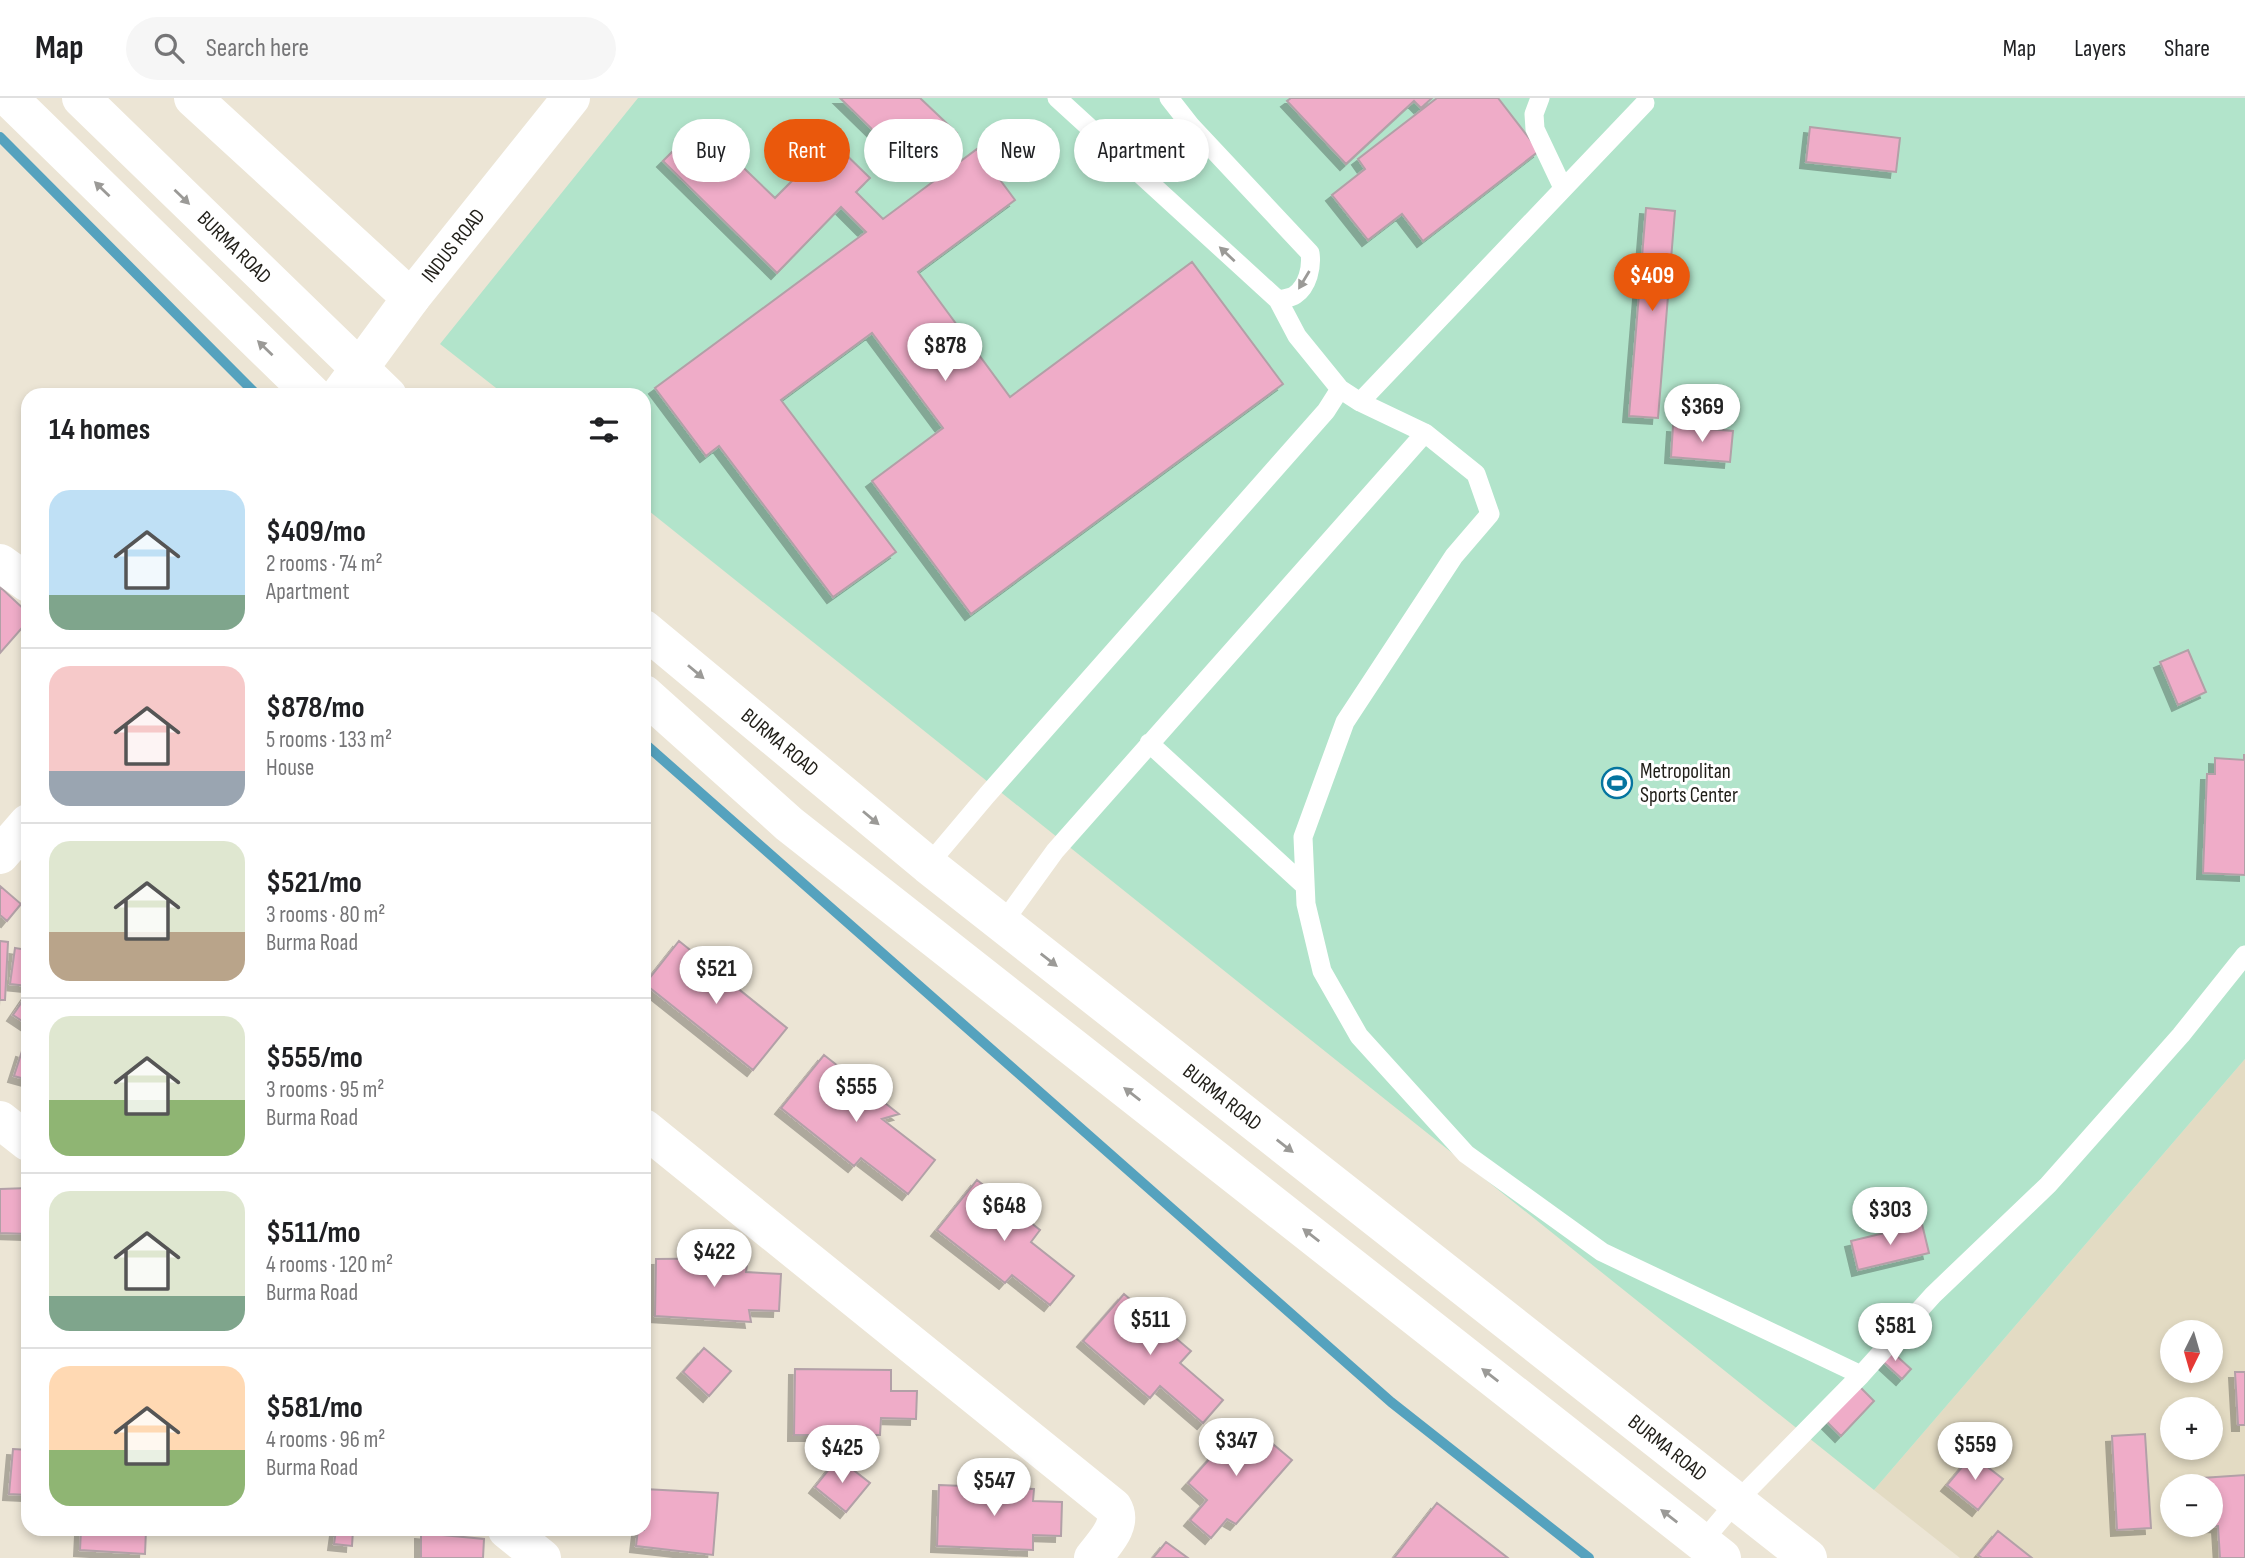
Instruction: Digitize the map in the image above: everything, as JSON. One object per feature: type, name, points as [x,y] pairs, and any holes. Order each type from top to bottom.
[{"type":"main road","points":[[9,98],[306,388]]},
{"type":"main road","name":"BURMA ROAD","points":[[81,98],[349,382],[366,388]]},
{"type":"main road","points":[[193,98],[411,298]]},
{"type":"main road","name":"INDUS ROAD","points":[[349,382],[411,298],[571,98]]},
{"type":"main road","points":[[0,563],[21,576]]},
{"type":"main road","name":"BURMA ROAD","points":[[651,635],[928,865],[1808,1558]]},
{"type":"main road","points":[[651,700],[789,824],[1712,1550]]},
{"type":"main road","points":[[0,855],[21,831]]},
{"type":"main road","points":[[0,1120],[21,1136]]},
{"type":"main road","points":[[651,1134],[1113,1507],[1118,1515],[1117,1523],[1093,1558]]},
{"type":"main road","points":[[514,1536],[542,1558]]},
{"type":"lane","points":[[1057,98],[1278,300],[1297,337],[1340,389],[1360,402],[1425,433],[1476,474],[1490,514],[1454,556],[1345,722],[1303,836],[1306,904],[1322,971],[1359,1036],[1466,1154],[1602,1252],[1861,1375]]},
{"type":"lane","points":[[1168,98],[1310,253],[1312,266],[1306,279],[1295,295],[1278,300]]},
{"type":"lane","points":[[1540,98],[1534,114],[1535,129],[1563,188]]},
{"type":"lane","points":[[1360,402],[1645,103]]},
{"type":"lane","points":[[928,865],[1326,411],[1340,389]]},
{"type":"lane","points":[[1002,924],[1055,851],[1425,433]]},
{"type":"lane","points":[[1149,743],[1305,886]]},
{"type":"lane","points":[[1712,1550],[1737,1502],[1861,1375],[1933,1296],[2048,1185],[2181,1035],[2245,955]]},
{"type":"shaded area","points":[[2245,1059],[2245,1558],[1960,1558],[1874,1490]]},
{"type":"green space","name":"Metropolitan Sports Center","points":[[638,98],[2245,98],[2245,1059],[1874,1490],[651,513],[651,388],[496,388],[440,344]]},
{"type":"building","points":[[840,98],[920,98],[942,119],[864,119],[864,121]]},
{"type":"building","points":[[1291,98],[1432,98],[1421,108],[1414,101],[1346,164],[1287,101]]},
{"type":"building","points":[[1437,98],[1498,98],[1539,151],[1423,241],[1402,214],[1368,240],[1332,195],[1365,169],[1358,159]]},
{"type":"building","points":[[1810,127],[1900,138],[1896,172],[1806,162]]},
{"type":"building","points":[[977,149],[977,182],[1002,182],[1015,200],[918,272],[1010,397],[1192,262],[1283,384],[971,614],[872,481],[943,428],[872,333],[781,400],[896,552],[833,597],[719,446],[706,456],[655,388],[866,232],[841,207],[777,273],[684,182],[750,182],[750,174],[775,198],[791,182],[850,182],[850,159],[864,172],[866,182],[856,192],[883,219],[933,182],[963,182],[963,159]]},
{"type":"building","points":[[672,152],[672,170],[663,161]]},
{"type":"building","points":[[1646,208],[1675,211],[1658,418],[1629,416]]},
{"type":"building","points":[[1673,426],[1733,431],[1730,462],[1671,457]]},
{"type":"building","points":[[0,587],[21,606],[21,629],[0,653]]},
{"type":"building","points":[[2188,650],[2206,692],[2178,705],[2160,662]]},
{"type":"building","points":[[2244,755],[2245,875],[2203,873],[2207,774],[2215,774],[2215,758],[2244,760]]},
{"type":"building","points":[[0,886],[21,904],[7,921],[0,915]]},
{"type":"building","points":[[0,941],[8,942],[5,1000],[0,1000]]},
{"type":"building","points":[[679,941],[787,1028],[753,1070],[651,989],[651,976]]},
{"type":"building","points":[[15,948],[21,949],[21,985],[10,984]]},
{"type":"building","points":[[21,1003],[21,1020],[13,1015]]},
{"type":"building","points":[[21,1054],[21,1078],[14,1076]]},
{"type":"building","points":[[824,1055],[899,1114],[882,1119],[935,1160],[908,1194],[861,1158],[854,1166],[781,1108]]},
{"type":"building","points":[[977,1180],[1040,1230],[1031,1242],[1074,1276],[1050,1305],[1012,1275],[1005,1283],[937,1230]]},
{"type":"building","points":[[21,1188],[21,1234],[0,1233],[0,1189]]},
{"type":"building","points":[[1922,1224],[1929,1253],[1858,1270],[1851,1241]]},
{"type":"building","points":[[748,1258],[746,1272],[781,1274],[779,1311],[749,1310],[751,1322],[655,1316],[656,1259]]},
{"type":"building","points":[[1124,1294],[1191,1351],[1180,1363],[1223,1400],[1203,1423],[1160,1386],[1150,1398],[1083,1341]]},
{"type":"building","points":[[704,1348],[731,1371],[709,1396],[683,1372]]},
{"type":"building","points":[[1888,1348],[1911,1369],[1902,1379],[1878,1357]]},
{"type":"building","points":[[795,1369],[891,1370],[891,1391],[917,1391],[916,1419],[881,1418],[880,1435],[794,1435]]},
{"type":"building","points":[[2235,1372],[2245,1372],[2245,1425],[2238,1425]]},
{"type":"building","points":[[1859,1386],[1874,1401],[1841,1436],[1826,1421]]},
{"type":"building","points":[[1244,1420],[1292,1460],[1236,1524],[1227,1519],[1211,1538],[1190,1520],[1207,1500],[1188,1483]]},
{"type":"building","points":[[2145,1434],[2151,1528],[2117,1530],[2112,1436]]},
{"type":"building","points":[[13,1449],[21,1450],[21,1495],[9,1494]]},
{"type":"building","points":[[1972,1455],[2003,1479],[1978,1510],[1947,1485]]},
{"type":"building","points":[[838,1458],[870,1483],[846,1512],[815,1487]]},
{"type":"building","points":[[2245,1475],[2245,1558],[2220,1558],[2219,1537],[2223,1537],[2223,1477]]},
{"type":"building","points":[[939,1485],[1034,1489],[1033,1501],[1062,1502],[1061,1536],[1033,1535],[1033,1550],[937,1546]]},
{"type":"building","points":[[651,1489],[718,1493],[713,1555],[636,1546],[637,1536],[651,1536]]},
{"type":"building","points":[[1437,1503],[1508,1558],[1394,1558]]},
{"type":"building","points":[[1998,1531],[2032,1558],[1982,1558],[1978,1555]]},
{"type":"building","points":[[81,1536],[146,1536],[145,1554],[80,1550]]},
{"type":"building","points":[[335,1536],[353,1536],[352,1546],[334,1544]]},
{"type":"building","points":[[421,1536],[484,1539],[483,1558],[421,1558]]},
{"type":"building","points":[[1166,1542],[1188,1558],[1153,1558]]},
{"type":"waterway","points":[[0,137],[250,388]]},
{"type":"waterway","points":[[651,749],[1391,1402],[1589,1558]]},
{"type":"place","name":"Metropolitan Sports Center","points":[[1617,783]]}]
